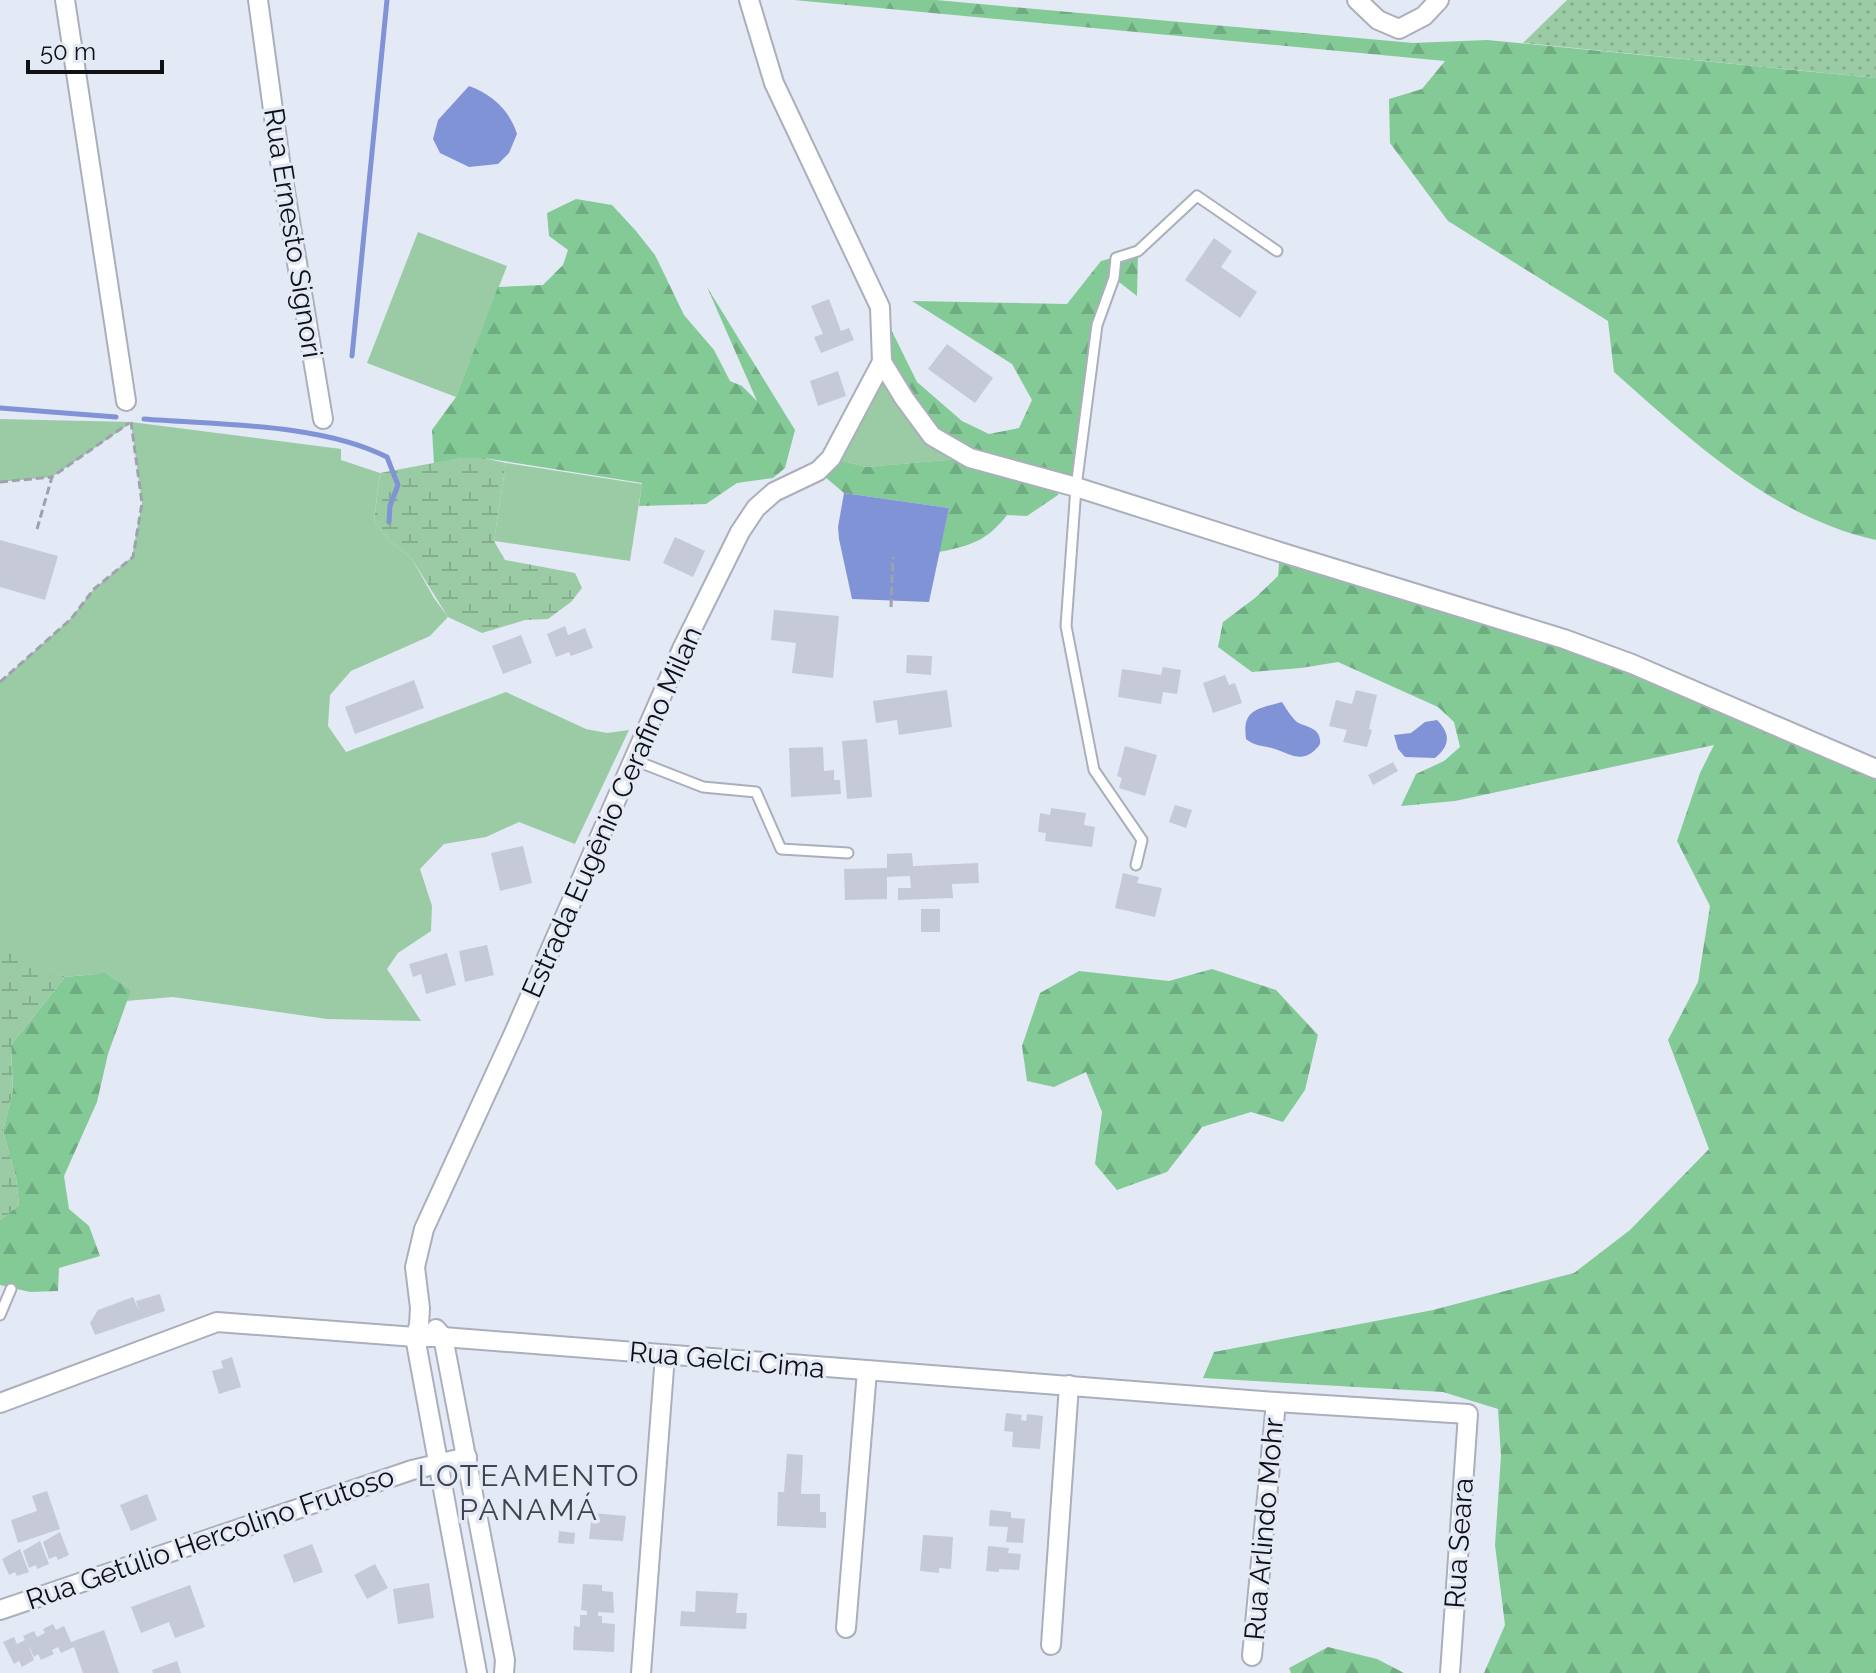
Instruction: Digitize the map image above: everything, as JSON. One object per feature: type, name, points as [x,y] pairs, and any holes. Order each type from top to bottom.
[{"type":"street","points":[[65,0],[126,401]]},
{"type":"street","name":"Rua Ernesto Signori","points":[[258,0],[280,161],[323,419]]},
{"type":"street","points":[[749,0],[774,83],[880,307],[882,362],[932,436],[970,458],[1076,487],[1564,639],[1632,664],[1876,769]]},
{"type":"street","points":[[1357,0],[1378,20],[1399,29],[1424,16],[1439,0]]},
{"type":"street","name":"Estrada Eugênio Cerafino Milan","points":[[473,1672],[415,1337],[420,1308],[415,1267],[424,1229],[682,649],[740,532],[756,508],[774,492],[818,471],[831,458],[882,362]]},
{"type":"street","points":[[420,1308],[443,1337],[504,1667],[473,1672]]},
{"type":"street","name":"Rua Gelci Cima","points":[[0,1403],[217,1322],[1468,1414]]},
{"type":"street","points":[[641,1673],[665,1355]]},
{"type":"street","points":[[846,1628],[867,1371]]},
{"type":"street","points":[[1051,1645],[1069,1385]]},
{"type":"street","name":"Rua Arlindo Mohr","points":[[1252,1656],[1276,1402]]},
{"type":"street","name":"Rua Seara","points":[[1450,1673],[1468,1414]]},
{"type":"street","name":"Rua Getúlio Hercolino Frutoso","points":[[0,1610],[412,1470],[467,1457]]},
{"type":"lane","points":[[1136,865],[1142,840],[1094,770],[1066,626],[1076,487],[1097,325],[1114,278],[1116,258],[1138,251],[1197,196],[1277,251]]},
{"type":"lane","points":[[634,760],[703,787],[756,792],[781,849],[848,853]]},
{"type":"lane","points":[[0,1315],[11,1289]]},
{"type":"path","points":[[0,682],[71,619],[94,589],[133,557],[142,503],[126,401]]},
{"type":"path","points":[[0,482],[52,477],[131,422]]},
{"type":"path","points":[[37,529],[52,477]]},
{"type":"path","points":[[891,607],[893,557]]},
{"type":"green space","points":[[794,0],[936,0],[1413,43],[1487,40],[1876,78],[1876,540],[1802,514],[1735,473],[1614,372],[1608,321],[1448,221],[1390,143],[1389,99],[1422,89],[1445,61]]},
{"type":"green space","points":[[1567,0],[1876,0],[1876,78],[1523,43]]},
{"type":"green space","points":[[576,199],[612,205],[636,231],[655,255],[684,315],[714,350],[730,381],[742,386],[757,401],[707,287],[795,430],[785,468],[773,478],[737,483],[706,504],[639,506],[642,483],[484,458],[460,458],[434,464],[432,430],[456,397],[498,287],[543,285],[563,265],[568,250],[549,236],[547,213]]},
{"type":"green space","points":[[418,232],[507,266],[456,397],[367,363]]},
{"type":"green space","points":[[1138,251],[1137,296],[1115,279],[1097,325],[1076,487],[1059,482],[1058,495],[1027,516],[1007,515],[977,541],[939,552],[949,508],[844,493],[818,471],[831,458],[866,467],[969,458],[932,436],[882,362],[880,307],[917,382],[962,421],[989,434],[1019,428],[1032,400],[1012,364],[912,301],[1067,304],[1101,261]]},
{"type":"green space","points":[[882,362],[970,458],[866,467],[831,458]]},
{"type":"green space","points":[[0,419],[131,422],[341,449],[341,460],[380,473],[374,521],[389,540],[412,559],[448,617],[430,636],[351,671],[330,695],[328,726],[346,752],[506,692],[586,729],[607,733],[629,730],[575,844],[519,822],[486,837],[444,844],[420,869],[432,906],[431,931],[398,953],[387,969],[421,1021],[327,1019],[173,997],[126,1001],[131,990],[106,973],[65,977],[0,940],[0,682],[70,619],[94,589],[132,557],[142,503],[131,423],[52,477],[0,482]]},
{"type":"green space","points":[[460,458],[484,458],[506,463],[494,541],[505,560],[575,573],[582,588],[571,602],[548,619],[525,620],[482,633],[448,617],[412,559],[389,540],[374,521],[380,473]]},
{"type":"green space","points":[[506,463],[642,484],[630,561],[494,541]]},
{"type":"green space","points":[[1280,552],[1564,639],[1876,769],[1876,1673],[1484,1673],[1505,1625],[1495,1545],[1501,1456],[1498,1409],[1443,1392],[1203,1378],[1214,1352],[1433,1310],[1574,1273],[1630,1230],[1709,1149],[1668,1040],[1698,982],[1710,906],[1677,841],[1700,773],[1714,745],[1455,801],[1401,806],[1416,774],[1444,761],[1460,747],[1454,722],[1438,707],[1338,662],[1252,672],[1218,647],[1223,622],[1278,576]]},
{"type":"green space","points":[[0,939],[65,977],[11,1045],[13,1090],[3,1131],[16,1177],[19,1205],[0,1220]]},
{"type":"green space","points":[[1212,969],[1276,990],[1318,1035],[1305,1090],[1283,1122],[1251,1112],[1202,1127],[1167,1172],[1117,1190],[1095,1164],[1102,1112],[1086,1072],[1054,1087],[1027,1081],[1022,1046],[1040,993],[1079,971],[1169,981]]},
{"type":"green space","points":[[106,973],[131,990],[108,1054],[97,1102],[64,1176],[69,1209],[89,1226],[100,1256],[59,1268],[58,1291],[30,1292],[0,1285],[0,1220],[19,1205],[16,1177],[3,1131],[13,1090],[11,1045],[65,977]]},
{"type":"green space","points":[[1328,1647],[1377,1659],[1404,1673],[1291,1673],[1289,1668]]},
{"type":"water","points":[[469,86],[499,104],[517,134],[509,153],[498,164],[469,167],[440,153],[433,139],[438,120]]},
{"type":"water","points":[[844,493],[949,508],[929,602],[852,599],[838,527]]},
{"type":"water","points":[[1282,702],[1297,722],[1319,736],[1320,745],[1310,754],[1295,756],[1246,739],[1249,716],[1259,709]]},
{"type":"water","points":[[1437,720],[1445,730],[1447,740],[1440,753],[1435,758],[1405,757],[1398,749],[1394,735],[1411,733],[1425,722]]},
{"type":"building","points":[[1214,238],[1232,251],[1221,267],[1257,292],[1240,318],[1185,280]]},
{"type":"building","points":[[829,299],[841,331],[849,328],[854,340],[821,353],[814,337],[823,334],[811,306]]},
{"type":"building","points":[[947,344],[993,378],[975,403],[928,369]]},
{"type":"building","points":[[838,371],[846,396],[818,406],[810,381]]},
{"type":"building","points":[[675,537],[705,551],[693,577],[663,563]]},
{"type":"building","points":[[0,540],[58,556],[45,600],[0,587]]},
{"type":"building","points":[[774,610],[839,616],[833,678],[792,673],[796,643],[771,640]]},
{"type":"building","points":[[565,626],[568,635],[585,628],[593,648],[571,656],[569,652],[556,657],[547,634]]},
{"type":"building","points":[[521,635],[532,663],[503,674],[492,646]]},
{"type":"building","points":[[907,655],[932,656],[931,675],[906,673]]},
{"type":"building","points":[[1163,667],[1181,670],[1177,694],[1163,692],[1161,704],[1118,697],[1122,669],[1161,675]]},
{"type":"building","points":[[1225,675],[1229,685],[1235,683],[1242,703],[1213,713],[1203,683]]},
{"type":"building","points":[[414,680],[424,708],[355,734],[345,707]]},
{"type":"building","points":[[947,690],[952,727],[899,735],[897,720],[876,723],[873,701]]},
{"type":"building","points":[[1356,690],[1377,695],[1367,747],[1343,742],[1347,730],[1329,726],[1336,700],[1352,704]]},
{"type":"building","points":[[867,739],[872,797],[847,799],[842,741]]},
{"type":"building","points":[[1125,746],[1157,755],[1145,796],[1119,788],[1122,778],[1117,776]]},
{"type":"building","points":[[823,747],[824,771],[834,770],[834,780],[840,780],[841,794],[791,797],[789,748]]},
{"type":"building","points":[[1393,762],[1398,771],[1373,785],[1368,775]]},
{"type":"building","points":[[1175,805],[1192,810],[1186,828],[1169,822]]},
{"type":"building","points":[[1051,808],[1086,813],[1084,825],[1095,827],[1092,847],[1045,841],[1046,833],[1038,832],[1040,813],[1050,815]]},
{"type":"building","points":[[523,846],[532,883],[500,891],[491,853]]},
{"type":"building","points":[[912,853],[913,866],[978,863],[979,883],[952,884],[953,898],[898,900],[898,888],[911,888],[910,876],[887,877],[887,899],[845,900],[844,869],[887,868],[887,854]]},
{"type":"building","points":[[1123,873],[1139,877],[1137,883],[1162,888],[1155,917],[1115,908]]},
{"type":"building","points":[[921,909],[940,909],[940,932],[921,932]]},
{"type":"building","points":[[487,945],[494,975],[465,982],[459,951]]},
{"type":"building","points":[[447,953],[456,985],[426,994],[421,974],[413,977],[409,964]]},
{"type":"building","points":[[160,1294],[165,1311],[95,1335],[90,1323],[98,1310],[133,1297],[139,1311],[136,1301]]},
{"type":"building","points":[[232,1357],[241,1387],[219,1394],[212,1371],[223,1368],[221,1361]]},
{"type":"building","points":[[1006,1413],[1022,1415],[1021,1420],[1026,1421],[1027,1414],[1043,1416],[1040,1449],[1012,1447],[1013,1432],[1004,1431]]},
{"type":"building","points":[[787,1454],[803,1455],[801,1494],[820,1494],[820,1512],[826,1512],[826,1528],[777,1526],[778,1492],[784,1492]]},
{"type":"building","points":[[47,1491],[60,1529],[18,1543],[11,1520],[37,1511],[32,1496]]},
{"type":"building","points":[[147,1494],[157,1520],[131,1531],[120,1505]]},
{"type":"building","points":[[990,1510],[1011,1512],[1011,1518],[1025,1519],[1023,1543],[1006,1542],[1008,1527],[989,1526]]},
{"type":"building","points":[[592,1513],[626,1516],[623,1541],[589,1539]]},
{"type":"building","points":[[559,1531],[575,1533],[574,1544],[558,1543]]},
{"type":"building","points":[[60,1532],[69,1555],[58,1560],[56,1556],[49,1559],[43,1542]]},
{"type":"building","points":[[923,1535],[953,1537],[951,1569],[939,1568],[939,1573],[920,1571]]},
{"type":"building","points":[[40,1541],[49,1564],[37,1569],[36,1565],[29,1568],[23,1551]]},
{"type":"building","points":[[312,1544],[323,1572],[294,1583],[283,1555]]},
{"type":"building","points":[[988,1546],[1009,1548],[1008,1553],[1021,1554],[1019,1570],[986,1571]]},
{"type":"building","points":[[20,1549],[29,1572],[9,1575],[2,1559]]},
{"type":"building","points":[[375,1564],[388,1588],[367,1599],[354,1575]]},
{"type":"building","points":[[429,1583],[434,1618],[398,1624],[393,1589]]},
{"type":"building","points":[[583,1584],[602,1585],[602,1591],[613,1592],[614,1613],[598,1612],[598,1616],[602,1616],[602,1623],[615,1624],[614,1652],[573,1650],[574,1626],[580,1627],[580,1615],[587,1615],[587,1611],[581,1610]]},
{"type":"building","points":[[190,1585],[205,1627],[175,1638],[169,1622],[141,1633],[131,1607]]},
{"type":"building","points":[[696,1591],[738,1593],[736,1613],[747,1613],[746,1629],[680,1626],[681,1611],[695,1612]]},
{"type":"building","points":[[53,1624],[56,1630],[64,1626],[71,1642],[104,1630],[119,1673],[83,1673],[74,1647],[61,1653],[58,1647],[52,1650],[54,1654],[41,1660],[38,1654],[34,1657],[28,1644],[34,1660],[22,1667],[19,1661],[14,1664],[3,1642],[14,1637],[17,1644],[25,1640],[23,1636],[34,1631],[37,1637],[45,1633],[43,1629]]},
{"type":"building","points":[[177,1661],[181,1673],[153,1673],[152,1670]]},
{"type":"waterway","points":[[352,356],[387,0]]},
{"type":"waterway","points":[[0,408],[116,417]]},
{"type":"waterway","points":[[144,419],[300,432],[360,446],[387,457],[398,485],[390,506],[389,522]]},
{"type":"district","name":"LOTEAMENTO PANAMÁ","points":[[529,1492]]}]
